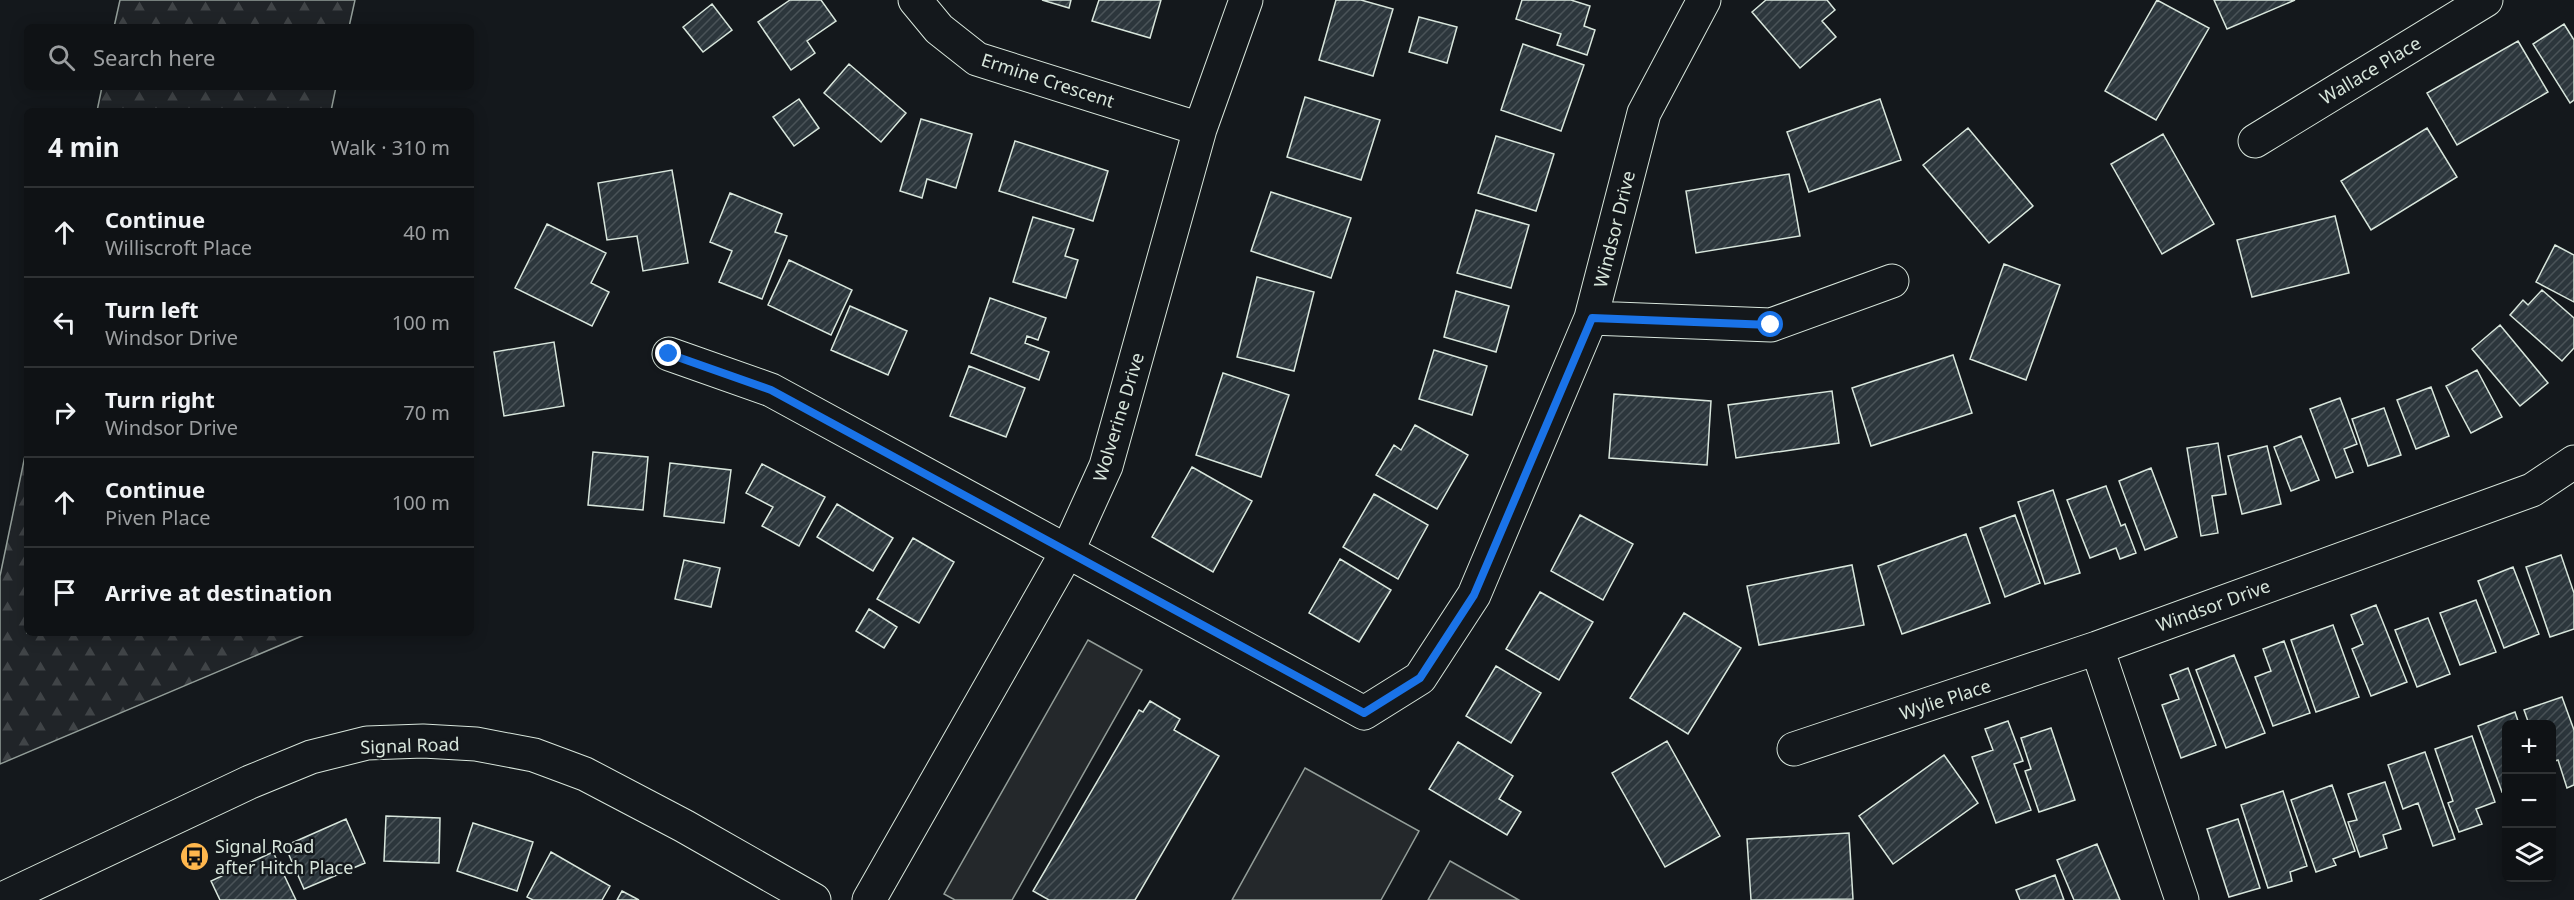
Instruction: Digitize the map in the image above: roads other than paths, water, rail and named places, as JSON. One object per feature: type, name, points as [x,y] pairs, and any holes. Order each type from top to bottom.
[{"type":"street","name":"Ermine Crescent","points":[[915,0],[939,29],[977,59],[1200,129]]},
{"type":"street","name":"Wolverine Drive","points":[[869,900],[1067,552],[1106,466],[1200,129],[1246,0]]},
{"type":"street","name":"Windsor Drive","points":[[1067,552],[1364,713],[1420,678],[1474,595],[1592,318],[1644,113],[1704,0]]},
{"type":"street","name":"Wallace Place","points":[[2254,141],[2486,0]]},
{"type":"street","points":[[1592,318],[1771,325],[1892,281]]},
{"type":"street","points":[[669,354],[771,390],[1067,552]]},
{"type":"street","name":"Windsor Drive","points":[[2097,648],[2532,490],[2574,462]]},
{"type":"street","points":[[2097,648],[2182,900]]},
{"type":"street","name":"Wylie Place","points":[[1794,749],[2097,648]]},
{"type":"street","name":"Signal Road","points":[[0,900],[250,782],[311,758],[367,743],[423,741],[476,744],[534,754],[585,774],[684,826],[814,900]]},
{"type":"place","name":"Signal Road after Hitch Place","points":[[194,856]]}]
